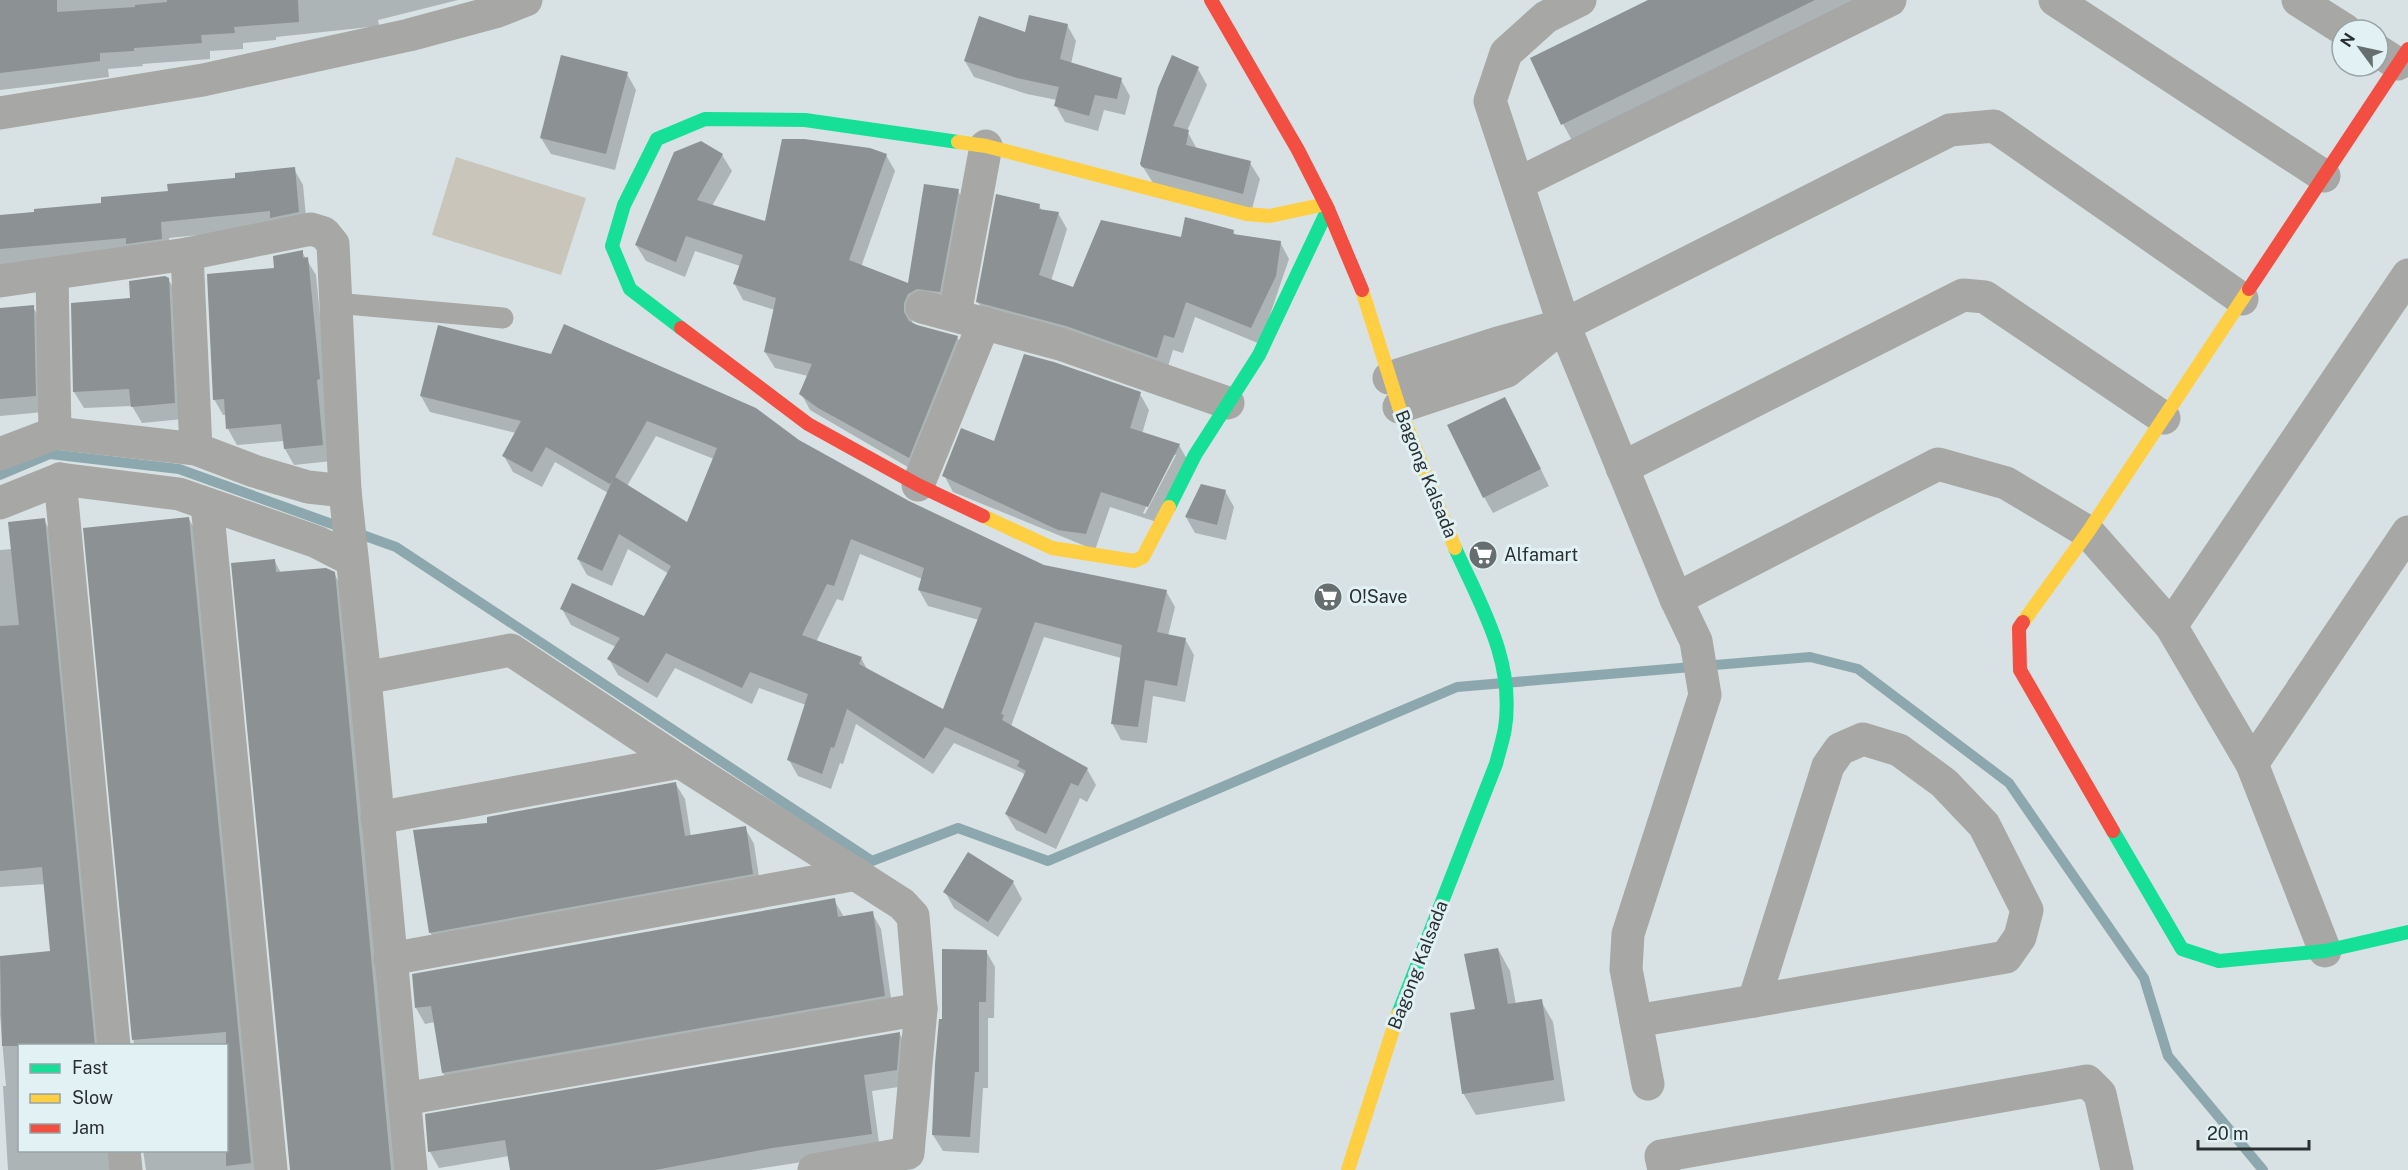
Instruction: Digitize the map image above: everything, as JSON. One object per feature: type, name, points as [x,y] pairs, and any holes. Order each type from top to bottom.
[{"type":"street","points":[[0,113],[203,80],[409,35],[498,11],[526,0]]},
{"type":"street","name":"Bagong Kalsada","points":[[1211,0],[1298,150],[1327,207],[1364,295],[1394,392],[1456,550],[1490,621],[1503,661],[1505,728],[1496,764],[1390,1035],[1348,1170]]},
{"type":"street","points":[[1580,0],[1546,17],[1506,53],[1491,100],[1563,325],[1676,599],[1696,641],[1706,695],[1628,934],[1626,969],[1648,1084]]},
{"type":"street","points":[[1519,183],[1890,0]]},
{"type":"street","points":[[2055,0],[2324,176]]},
{"type":"street","points":[[2298,0],[2330,20]]},
{"type":"street","points":[[2395,55],[2324,176],[2088,532],[2019,628],[2020,670],[2182,949],[2218,961],[2325,951],[2408,932]]},
{"type":"street","points":[[705,119],[805,120],[986,146],[1247,214],[1270,216],[1327,207],[1259,355],[1195,455],[1143,557],[1134,561],[1052,548],[918,485],[808,424],[630,289],[612,246],[624,205],[657,139],[705,119]]},
{"type":"street","points":[[1394,392],[1507,371],[1563,325],[1950,130],[1994,126],[2242,299]]},
{"type":"street","points":[[918,485],[969,319],[986,146]]},
{"type":"street","points":[[0,281],[187,254],[311,229],[324,233],[333,244],[348,528],[365,678],[411,1170]]},
{"type":"street","points":[[187,254],[196,449]]},
{"type":"street","points":[[52,273],[55,433]]},
{"type":"street","points":[[2171,626],[2408,275]]},
{"type":"street","points":[[1622,468],[1963,295],[1985,297],[2164,418]]},
{"type":"street","points":[[922,307],[1060,344],[1228,403]]},
{"type":"street","points":[[0,454],[55,433],[196,449],[308,488],[348,528]]},
{"type":"street","points":[[1676,599],[1938,464],[2006,483],[2088,532],[2171,626],[2252,764],[2325,951]]},
{"type":"street","points":[[0,503],[60,479],[179,494],[316,542],[348,528]]},
{"type":"street","points":[[60,479],[114,1044]]},
{"type":"street","points":[[207,504],[271,1170]]},
{"type":"street","points":[[2252,764],[2408,532]]},
{"type":"street","points":[[365,678],[511,650],[680,762],[857,874],[902,904],[913,916],[921,1009],[908,1153],[814,1170]]},
{"type":"street","points":[[1636,1021],[1754,1001],[2006,957],[2020,938],[2027,910],[1984,825],[1944,783],[1899,750],[1863,739],[1840,749],[1828,766],[1754,1001]]},
{"type":"street","points":[[377,818],[680,762]]},
{"type":"street","points":[[390,959],[857,874]]},
{"type":"street","points":[[404,1099],[921,1009]]},
{"type":"street","points":[[1664,1170],[1661,1156],[2087,1081],[2100,1094],[2117,1170]]},
{"type":"street","points":[[124,1152],[126,1170]]},
{"type":"lane","points":[[335,303],[503,318]]},
{"type":"shaded area","points":[[456,157],[586,198],[561,275],[432,235]]},
{"type":"building","points":[[0,0],[57,0],[57,12],[135,7],[135,5],[167,2],[167,0],[298,0],[299,22],[234,27],[235,33],[201,35],[202,43],[100,53],[100,61],[0,73]]},
{"type":"building","points":[[1648,0],[1815,0],[1561,125],[1530,58]]},
{"type":"building","points":[[1029,15],[1068,24],[1060,59],[1122,78],[1117,99],[1095,95],[1089,116],[1054,106],[1059,87],[1017,78],[964,61],[979,16],[1025,32]]},
{"type":"building","points":[[561,55],[628,72],[606,154],[540,138]]},
{"type":"building","points":[[1172,55],[1199,67],[1173,126],[1189,130],[1186,145],[1251,161],[1243,194],[1142,167],[1140,164],[1158,88]]},
{"type":"building","points":[[782,139],[804,139],[870,148],[887,154],[849,260],[908,283],[924,184],[959,189],[940,292],[917,289],[908,294],[904,303],[904,312],[909,321],[958,336],[909,458],[818,408],[799,394],[812,364],[764,352],[776,298],[733,284],[743,255],[686,236],[676,262],[635,245],[674,152],[701,141],[723,154],[697,200],[765,221]]},
{"type":"building","points":[[295,167],[299,212],[270,218],[270,211],[161,222],[162,239],[126,244],[126,238],[0,249],[0,215],[34,212],[34,209],[101,203],[101,197],[168,191],[167,184],[235,178],[235,173]]},
{"type":"building","points":[[996,194],[1040,204],[1039,209],[1059,212],[1039,275],[1073,287],[1101,220],[1181,237],[1185,217],[1234,230],[1233,234],[1281,241],[1276,276],[1251,328],[1186,302],[1174,338],[1164,335],[1157,358],[1066,326],[976,302]]},
{"type":"building","points":[[303,250],[303,258],[308,257],[320,379],[317,380],[323,445],[284,449],[281,424],[226,429],[224,399],[213,400],[207,274],[274,268],[273,256]]},
{"type":"building","points":[[165,276],[169,278],[175,403],[131,407],[129,389],[73,392],[71,303],[130,298],[129,281]]},
{"type":"building","points":[[34,305],[36,396],[0,399],[0,308]]},
{"type":"building","points":[[564,324],[756,408],[799,440],[909,501],[1044,565],[1167,590],[1157,632],[1186,638],[1177,686],[1145,680],[1138,727],[1111,724],[1122,645],[1035,622],[1001,714],[1004,715],[1002,720],[1088,768],[1078,786],[1071,783],[1046,834],[1005,814],[1026,771],[1017,766],[1020,761],[945,727],[924,759],[847,709],[834,748],[831,747],[822,774],[787,760],[808,694],[750,672],[742,688],[666,653],[648,683],[607,659],[620,638],[560,609],[572,583],[644,616],[671,566],[619,534],[602,571],[577,559],[613,479],[610,484],[546,447],[532,472],[502,456],[521,421],[420,396],[438,325],[551,354]],"holes":[[[647,421],[717,448],[687,522],[615,477]],[[851,539],[924,568],[918,590],[982,608],[943,709],[859,664],[862,657],[802,635],[827,584],[834,586]]]},
{"type":"building","points":[[1024,354],[1141,392],[1130,428],[1180,444],[1148,507],[1101,492],[1086,534],[1058,530],[942,476],[961,428],[994,441]]},
{"type":"building","points":[[1505,397],[1541,469],[1483,498],[1447,425]]},
{"type":"building","points":[[1201,484],[1226,490],[1217,525],[1185,517]]},
{"type":"building","points":[[189,517],[251,1163],[226,1166],[228,1044],[226,1044],[226,1032],[132,1040],[83,528]]},
{"type":"building","points":[[45,518],[95,1044],[2,1046],[0,956],[50,951],[42,867],[0,871],[0,626],[19,625],[8,522]]},
{"type":"building","points":[[275,559],[276,572],[326,568],[335,572],[391,1170],[290,1170],[231,563]]},
{"type":"building","points":[[676,782],[685,836],[746,826],[753,874],[429,933],[413,830],[487,823],[487,817]]},
{"type":"building","points":[[968,852],[1014,881],[988,922],[943,892]]},
{"type":"building","points":[[835,898],[838,917],[873,911],[885,996],[442,1073],[431,1006],[415,1008],[412,974]]},
{"type":"building","points":[[1498,948],[1508,1004],[1542,999],[1554,1080],[1462,1094],[1450,1013],[1475,1009],[1464,954]]},
{"type":"building","points":[[942,949],[987,950],[986,1002],[979,1002],[979,1072],[975,1072],[970,1137],[932,1135],[935,1064],[939,1019],[942,1019]]},
{"type":"building","points":[[900,1032],[897,1070],[864,1075],[872,1134],[772,1148],[655,1170],[510,1170],[505,1140],[428,1152],[425,1114]]},
{"type":"waterway","points":[[0,475],[50,454],[179,469],[396,547],[872,861],[958,828],[1048,861],[1457,687],[1810,657],[1858,669],[2009,783],[2144,978],[2168,1056],[2263,1170]]},
{"type":"traffic: fast","points":[[681,328],[630,289],[612,246],[624,205],[657,139],[705,119],[805,120],[958,142]]},
{"type":"traffic: fast","points":[[1169,507],[1195,455],[1259,355],[1328,209]]},
{"type":"traffic: fast","points":[[1398,1014],[1496,764],[1505,728],[1507,703],[1505,680],[1494,635],[1455,548]]},
{"type":"traffic: fast","points":[[2113,831],[2182,949],[2219,961],[2325,951],[2408,932]]},
{"type":"traffic: slow","points":[[958,142],[986,146],[1247,214],[1270,216],[1326,204]]},
{"type":"traffic: slow","points":[[2023,622],[2088,532],[2249,289]]},
{"type":"traffic: slow","points":[[1362,290],[1399,407],[1455,548]]},
{"type":"traffic: slow","points":[[983,516],[1052,548],[1134,561],[1143,557],[1169,507]]},
{"type":"traffic: slow","points":[[1348,1170],[1398,1014]]},
{"type":"traffic: jam","points":[[1211,0],[1298,150],[1328,209],[1362,290]]},
{"type":"traffic: jam","points":[[2249,289],[2408,49]]},
{"type":"traffic: jam","points":[[681,328],[808,424],[918,485],[983,516]]},
{"type":"traffic: jam","points":[[2023,622],[2019,628],[2020,670],[2113,831]]},
{"type":"place","name":"Alfamart","points":[[1483,555]]},
{"type":"place","name":"O!Save","points":[[1328,597]]}]
